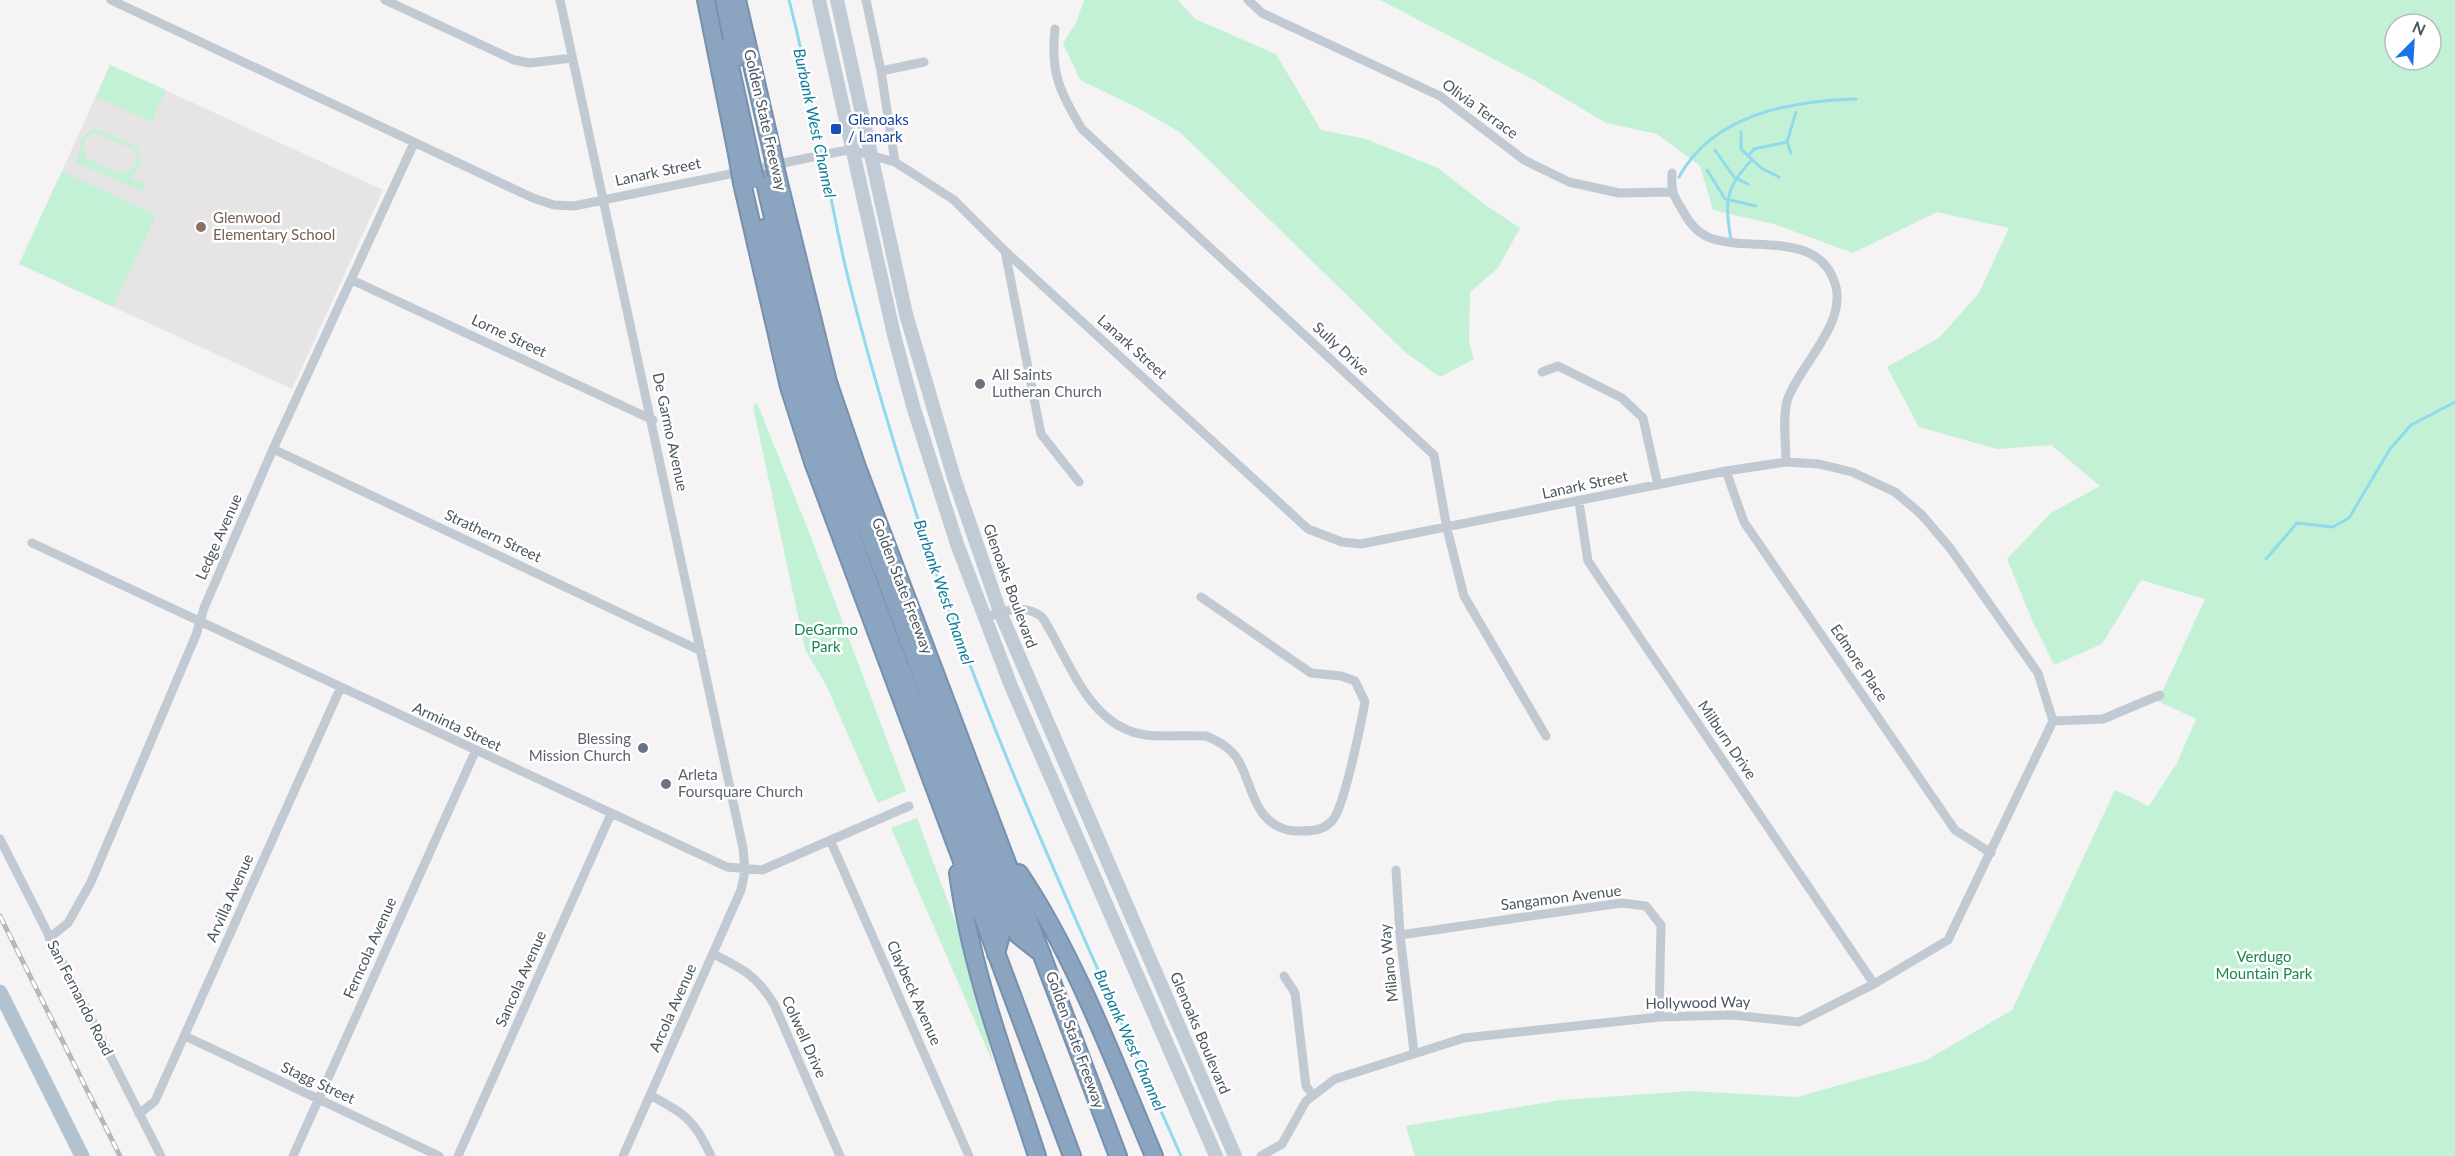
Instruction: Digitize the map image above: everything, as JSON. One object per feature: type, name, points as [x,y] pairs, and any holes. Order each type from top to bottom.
[{"type":"highway","name":"Golden State Freeway","points":[[706,0],[753,151],[789,387],[813,462],[955,848],[1072,1156]]},
{"type":"highway","points":[[717,0],[753,151]]},
{"type":"highway","points":[[724,0],[753,151]]},
{"type":"highway","name":"Golden State Freeway","points":[[737,0],[753,151],[759,179],[857,467],[1118,1156]]},
{"type":"highway","points":[[759,179],[783,315],[816,434],[887,631],[1002,931],[996,954]]},
{"type":"highway","points":[[759,179],[832,438],[1018,934],[1043,955]]},
{"type":"highway","points":[[955,848],[965,922],[1007,1070],[1038,1156]]},
{"type":"highway","points":[[1004,850],[1039,903],[1064,952],[1154,1156]]},
{"type":"main road","points":[[819,0],[851,150],[913,406],[984,618],[1011,686],[1216,1156]]},
{"type":"main road","name":"Glenoaks Boulevard","points":[[837,0],[906,314],[954,478],[1000,612],[1235,1156]]},
{"type":"main road","points":[[1139,979],[1155,972]]},
{"type":"main road","points":[[0,992],[82,1156]]},
{"type":"street","name":"Lanark Street","points":[[111,0],[414,143],[554,205],[574,206],[811,155],[851,150],[895,162],[954,200],[1005,251],[1308,528],[1342,542],[1361,544],[1447,529],[1726,471],[1786,462],[1820,464],[1852,472],[1895,492],[1921,514],[1950,548],[2038,673],[2053,721]]},
{"type":"street","points":[[385,0],[514,60],[530,63],[572,58]]},
{"type":"street","name":"De Garmo Avenue","points":[[560,0],[653,420],[743,848],[745,871]]},
{"type":"street","points":[[866,0],[881,71],[895,162]]},
{"type":"street","name":"Olivia Terrace","points":[[1248,0],[1262,13],[1440,96],[1524,160],[1569,182],[1619,193],[1671,192]]},
{"type":"street","name":"Sully Drive","points":[[1055,29],[1052,57],[1062,97],[1082,129],[1434,456],[1447,529],[1464,596],[1546,736]]},
{"type":"street","points":[[881,71],[924,62]]},
{"type":"street","name":"Ledge Avenue","points":[[49,938],[68,923],[91,882],[273,449],[414,143]]},
{"type":"street","points":[[1672,173],[1671,192],[1687,219],[1708,237],[1722,241],[1794,247],[1817,258],[1833,279],[1838,301],[1834,317],[1787,399],[1786,462]]},
{"type":"street","points":[[1005,251],[1041,434],[1079,482]]},
{"type":"street","name":"Lorne Street","points":[[352,280],[653,420]]},
{"type":"street","points":[[1542,372],[1558,366],[1622,398],[1636,411],[1643,418],[1658,485]]},
{"type":"street","name":"Strathern Street","points":[[273,449],[701,651]]},
{"type":"street","name":"Edmore Place","points":[[1726,471],[1744,522],[1954,830],[1991,853]]},
{"type":"street","name":"Milburn Drive","points":[[1579,502],[1588,561],[1874,984]]},
{"type":"street","name":"Arminta Street","points":[[32,543],[475,752],[728,867],[745,871],[762,870],[831,842],[909,806]]},
{"type":"street","points":[[984,618],[1000,612],[1029,610],[1042,617],[1093,704],[1117,726],[1147,735],[1206,736],[1224,745],[1236,758],[1248,778],[1260,809],[1272,824],[1294,832],[1318,831],[1334,820],[1357,743],[1365,702],[1361,690],[1355,681],[1341,676],[1311,674],[1201,597]]},
{"type":"street","name":"Arvilla Avenue","points":[[139,1114],[155,1101],[340,689]]},
{"type":"street","points":[[2053,721],[2103,719],[2160,695]]},
{"type":"street","name":"Hollywood Way","points":[[1260,1156],[1281,1152],[1312,1094],[1335,1079],[1414,1052],[1464,1038],[1659,1017],[1732,1015],[1799,1022],[1874,984],[1948,940],[2053,721]]},
{"type":"street","name":"Ferncola Avenue","points":[[293,1156],[475,752]]},
{"type":"street","name":"Sancola Avenue","points":[[458,1156],[611,814]]},
{"type":"street","name":"San Fernando Road","points":[[0,839],[161,1156]]},
{"type":"street","name":"Claybeck Avenue","points":[[831,842],[969,1156]]},
{"type":"street","name":"Milano Way","points":[[1396,870],[1400,935],[1414,1052]]},
{"type":"street","name":"Arcola Avenue","points":[[623,1156],[741,890],[745,871]]},
{"type":"street","name":"Sangamon Avenue","points":[[1400,935],[1621,903],[1646,906],[1661,925],[1659,1017]]},
{"type":"street","name":"Colwell Drive","points":[[713,954],[738,966],[761,983],[774,1004],[840,1156]]},
{"type":"street","points":[[1284,976],[1295,993],[1306,1086],[1312,1094]]},
{"type":"street","name":"Stagg Street","points":[[185,1036],[439,1156]]},
{"type":"street","points":[[650,1095],[678,1109],[694,1123],[711,1156]]},
{"type":"shaded area","name":"Glenwood Elementary School","points":[[110,65],[383,190],[292,389],[20,264]]},
{"type":"green space","points":[[1084,0],[1178,0],[1195,19],[1276,54],[1321,130],[1366,139],[1438,168],[1484,204],[1520,228],[1498,268],[1470,292],[1469,342],[1474,359],[1440,377],[1405,352],[1181,133],[1138,108],[1080,80],[1063,43],[1076,23]]},
{"type":"green space","name":"Verdugo Mountain Park","points":[[1380,0],[2455,0],[2455,1156],[1415,1156],[1406,1126],[1562,1100],[1690,1091],[1797,1097],[1925,1061],[2012,1010],[2115,790],[2149,806],[2177,763],[2196,719],[2158,701],[2205,599],[2141,580],[2102,644],[2054,665],[2032,620],[2007,559],[2051,513],[2100,486],[2051,445],[1997,449],[1919,427],[1887,367],[1939,338],[1979,293],[2009,228],[1937,212],[1853,253],[1774,224],[1713,210],[1700,166],[1657,134],[1606,123],[1534,80]]},
{"type":"green space","points":[[110,65],[166,90],[151,122],[96,97]]},
{"type":"green space","points":[[91,130],[101,130],[137,147],[141,162],[136,172],[129,177],[145,184],[142,191],[75,162],[79,155],[81,138]],"holes":[[[95,133],[133,149],[137,158],[134,168],[120,173],[86,158],[83,143],[86,137]]]},
{"type":"green space","points":[[62,171],[156,215],[113,307],[19,264]]},
{"type":"green space","name":"DeGarmo Park","points":[[757,403],[807,527],[906,791],[878,803],[827,687],[805,649],[753,406]]},
{"type":"green space","points":[[917,818],[964,945],[994,1065],[891,828]]},
{"type":"waterway","name":"Burbank West Channel","points":[[789,0],[805,66],[845,265],[878,390],[916,513],[944,595],[1007,758],[1040,838],[1181,1156]]},
{"type":"waterway","points":[[1679,177],[1694,156],[1712,139],[1733,125],[1780,108],[1831,100],[1856,99]]},
{"type":"waterway","points":[[1791,153],[1787,142],[1796,112]]},
{"type":"waterway","points":[[1741,132],[1741,149],[1761,168],[1779,177]]},
{"type":"waterway","points":[[1748,156],[1754,149],[1787,142]]},
{"type":"waterway","points":[[1715,150],[1734,177],[1748,184]]},
{"type":"waterway","points":[[1731,240],[1728,216],[1731,188],[1752,160]]},
{"type":"waterway","points":[[1707,170],[1725,199],[1756,206]]},
{"type":"waterway","points":[[2266,559],[2297,523],[2333,527],[2349,518],[2390,449],[2411,425],[2455,402]]},
{"type":"railway","points":[[0,916],[120,1156]]},
{"type":"place","name":"Glenoaks / Lanark","points":[[836,129]]},
{"type":"place","name":"Glenwood Elementary School","points":[[201,227]]},
{"type":"place","name":"All Saints Lutheran Church","points":[[980,384]]},
{"type":"place","name":"Blessing Mission Church","points":[[643,748]]},
{"type":"place","name":"Arleta Foursquare Church","points":[[666,784]]}]
